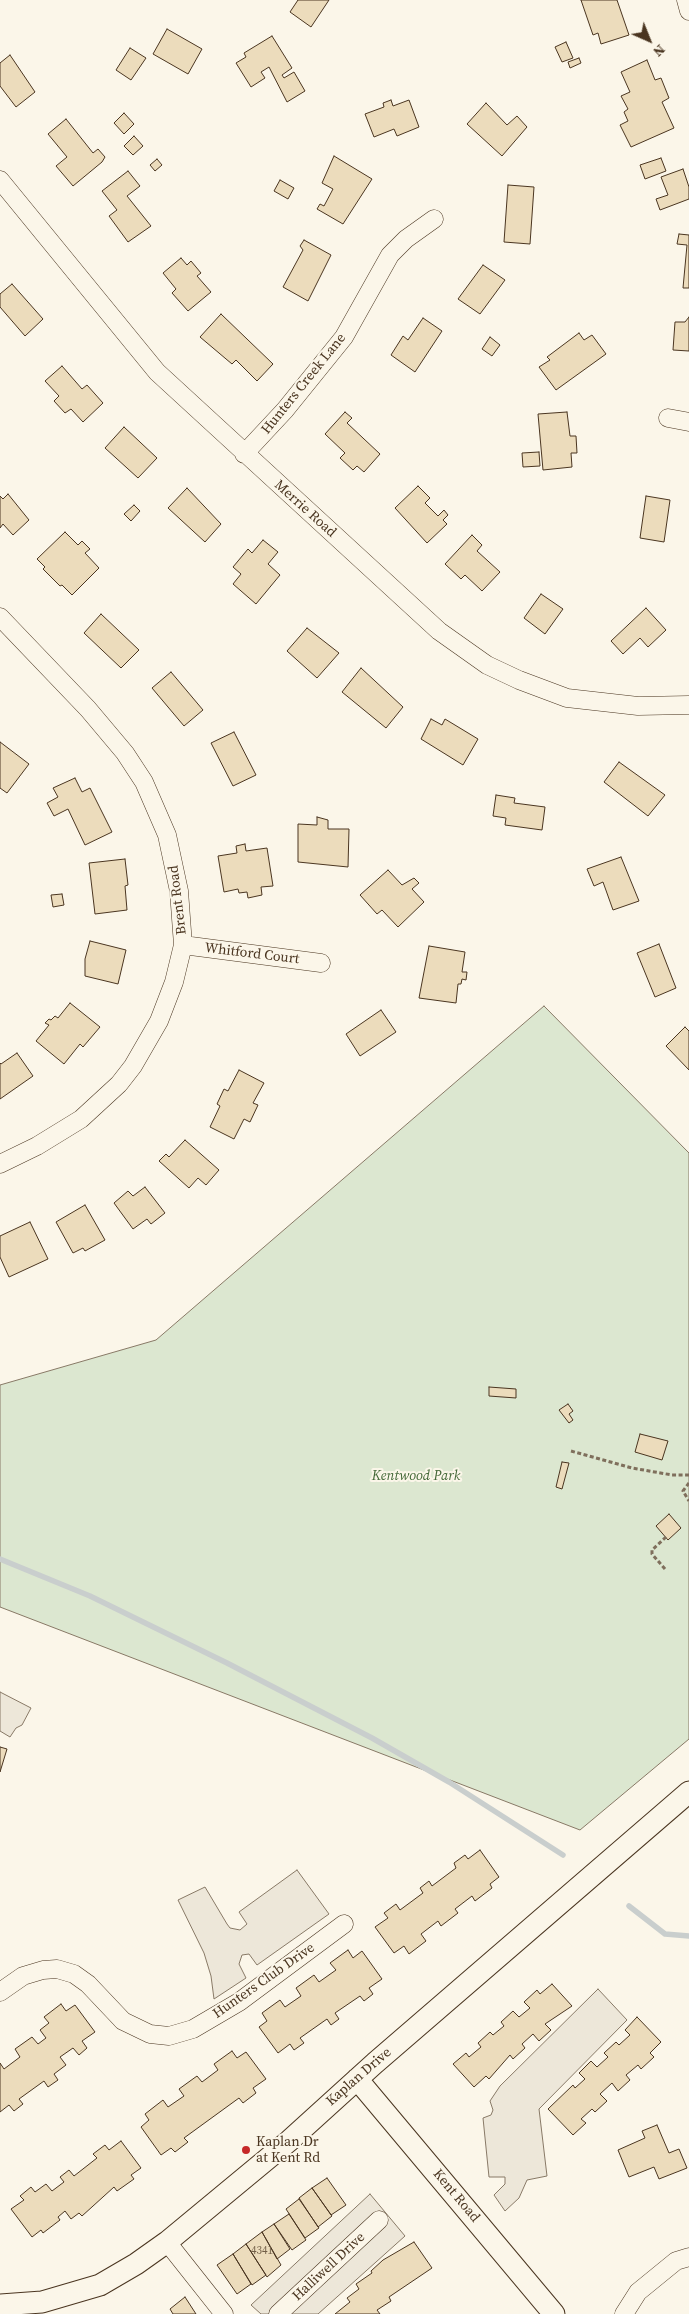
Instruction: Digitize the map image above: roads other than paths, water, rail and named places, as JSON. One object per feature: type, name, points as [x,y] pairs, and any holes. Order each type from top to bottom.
[{"type":"street","points":[[686,0],[689,11]]},
{"type":"street","name":"Merrie Road","points":[[0,180],[157,372],[244,454],[439,631],[487,665],[519,680],[567,698],[638,706],[689,706]]},
{"type":"street","name":"Hunters Creek Lane","points":[[244,454],[285,410],[344,337],[390,255],[406,239],[434,219]]},
{"type":"street","points":[[668,418],[689,422]]},
{"type":"street","name":"Brent Road","points":[[0,617],[88,710],[124,753],[144,782],[168,835],[179,891],[183,945],[174,982],[159,1022],[133,1066],[119,1084],[81,1119],[44,1142],[0,1164]]},
{"type":"street","name":"Whitford Court","points":[[183,945],[321,963]]},
{"type":"street","name":"Kaplan Drive","points":[[0,2304],[42,2302],[100,2285],[136,2264],[167,2242],[289,2141],[357,2079],[689,1792]]},
{"type":"street","name":"Hunters Club Drive","points":[[0,1992],[23,1976],[43,1970],[57,1969],[74,1974],[88,1984],[122,2021],[150,2034],[169,2036],[192,2029],[239,2002],[344,1924]]},
{"type":"street","name":"Kent Road","points":[[357,2079],[554,2314]]},
{"type":"street","name":"Halliwell Drive","points":[[278,2314],[379,2220]]},
{"type":"street","points":[[167,2242],[224,2314]]},
{"type":"street","points":[[624,2314],[638,2292],[676,2261],[689,2257]]},
{"type":"waterway","points":[[0,1559],[90,1596],[227,1663],[372,1738],[449,1782],[563,1855]]},
{"type":"waterway","points":[[629,1906],[665,1934],[689,1936]]},
{"type":"place","name":"Kaplan Dr at Kent Rd","points":[[246,2150]]},
{"type":"park label","name":"Kentwood Park","points":[[416,1476]]}]
